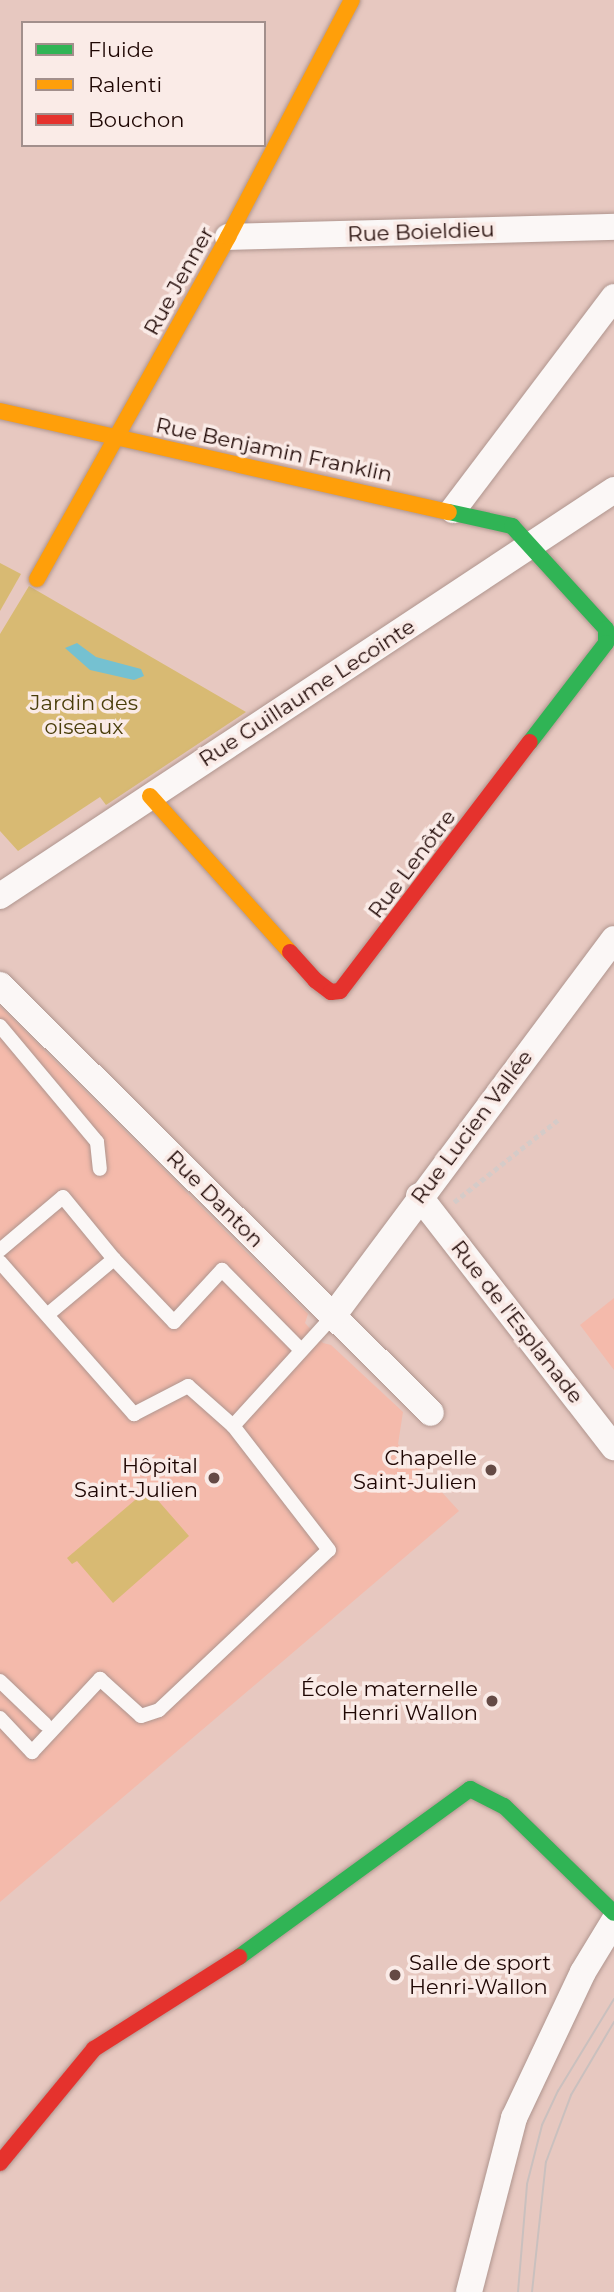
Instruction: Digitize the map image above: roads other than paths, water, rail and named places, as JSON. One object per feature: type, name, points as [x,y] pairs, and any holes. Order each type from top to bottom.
[{"type":"street","name":"Rue Jenner","points":[[37,579],[228,237],[352,0]]},
{"type":"street","name":"Rue Boieldieu","points":[[228,237],[614,227]]},
{"type":"street","points":[[453,510],[614,297]]},
{"type":"street","name":"Rue Benjamin Franklin","points":[[0,411],[453,510],[512,526],[531,545]]},
{"type":"street","name":"Rue Guillaume Lecointe","points":[[0,897],[614,489]]},
{"type":"street","name":"Rue Lenôtre","points":[[150,796],[316,981],[331,992],[340,991],[606,643],[606,629],[531,545]]},
{"type":"street","name":"Rue Lucien Vallée","points":[[333,1316],[427,1207],[614,939]]},
{"type":"street","name":"Rue Danton","points":[[0,985],[431,1413]]},
{"type":"street","name":"Rue de l'Esplanade","points":[[427,1207],[614,1447]]},
{"type":"street","points":[[0,2164],[94,2049],[203,1984],[470,1789],[503,1806],[614,1913]]},
{"type":"street","points":[[469,2292],[514,2118],[583,1972],[614,1921]]},
{"type":"lane","points":[[0,1026],[97,1142],[100,1169]]},
{"type":"lane","points":[[0,1250],[64,1197],[114,1259],[174,1322],[222,1270],[300,1349]]},
{"type":"lane","points":[[47,1315],[114,1259]]},
{"type":"lane","points":[[0,1262],[134,1414],[188,1386],[233,1426],[328,1550],[159,1710],[141,1716],[100,1679],[32,1752],[0,1718]]},
{"type":"lane","points":[[233,1426],[300,1349],[333,1316]]},
{"type":"lane","points":[[0,1681],[45,1724]]},
{"type":"water","points":[[77,643],[96,657],[141,669],[144,676],[134,680],[90,670],[65,648]]},
{"type":"tram line","points":[[518,2292],[527,2184],[542,2125],[558,2091],[614,1999]]},
{"type":"tram line","points":[[532,2292],[546,2162],[571,2095],[614,2022]]},
{"type":"place","name":"Chapelle Saint-Julien","points":[[491,1470]]},
{"type":"place","name":"Hôpital Saint-Julien","points":[[214,1478]]},
{"type":"place","name":"École maternelle Henri Wallon","points":[[492,1701]]},
{"type":"place","name":"Salle de sport Henri-Wallon","points":[[395,1975]]},
{"type":"park label","name":"Jardin des oiseaux","points":[[84,715]]}]
